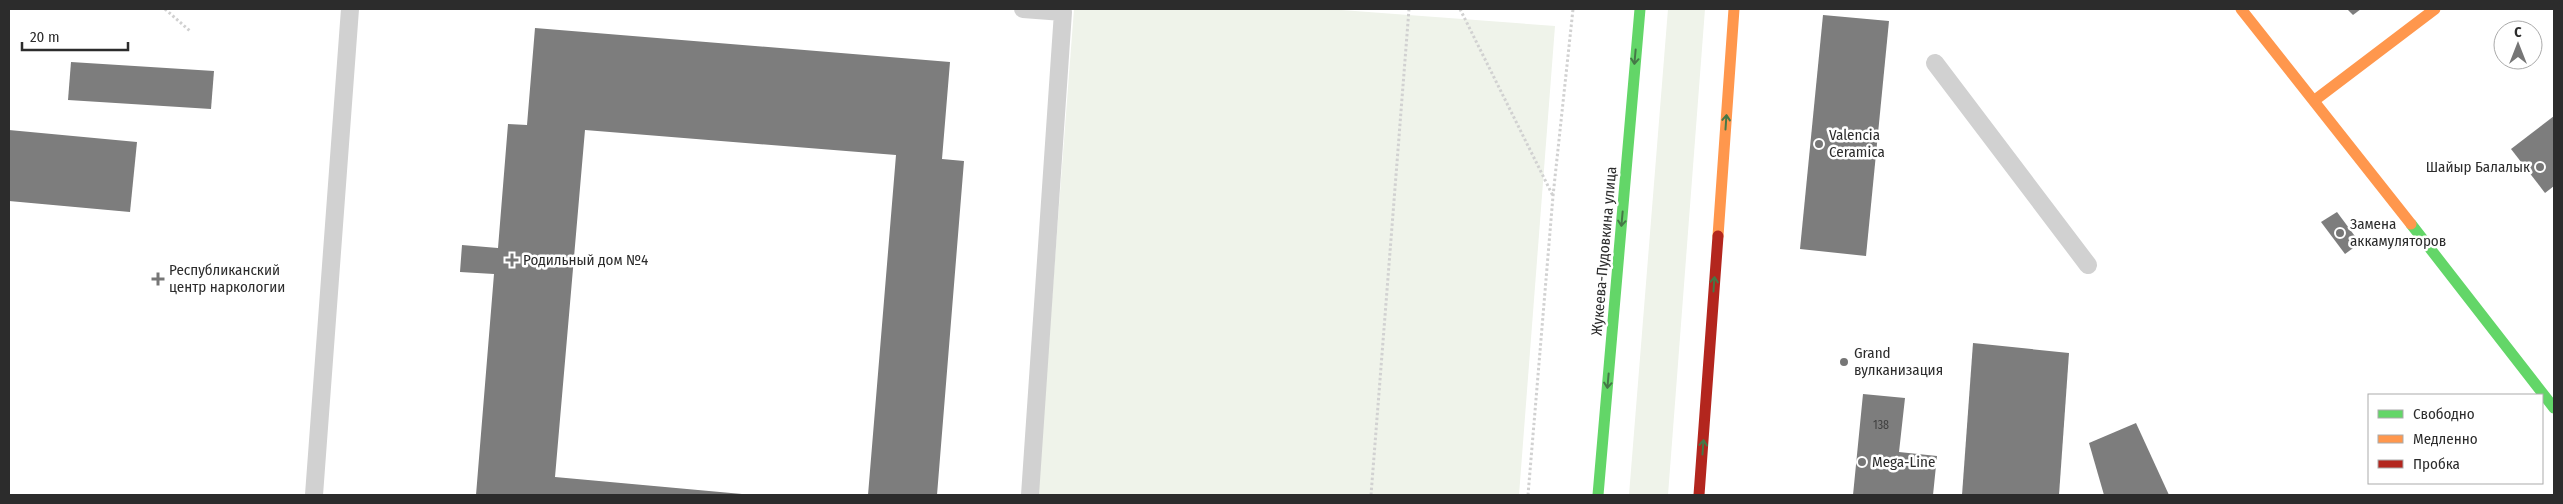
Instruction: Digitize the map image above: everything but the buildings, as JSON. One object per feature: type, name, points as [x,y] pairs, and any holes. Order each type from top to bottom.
[{"type":"main road","name":"Жукеева-Пудовкина улица","points":[[1598,495],[1640,9]]},
{"type":"main road","points":[[1699,495],[1734,9]]},
{"type":"main road","points":[[2240,9],[2315,100],[2554,408]]},
{"type":"main road","points":[[2315,100],[2435,9]]},
{"type":"lane","points":[[314,495],[350,9]]},
{"type":"lane","points":[[1023,9],[1063,12],[1030,495]]},
{"type":"lane","points":[[1935,64],[2088,265]]},
{"type":"path","points":[[165,9],[190,31]]},
{"type":"path","points":[[1371,495],[1409,9]]},
{"type":"path","points":[[1460,9],[1553,196]]},
{"type":"path","points":[[1528,495],[1553,196],[1573,9]]},
{"type":"shaded area","points":[[1074,9],[1328,9],[1555,26],[1519,495],[1037,495]]},
{"type":"shaded area","points":[[1668,9],[1705,9],[1668,495],[1629,495]]},
{"type":"traffic: fast","points":[[1598,495],[1640,9]]},
{"type":"traffic: fast","points":[[2411,224],[2554,408]]},
{"type":"traffic: slow","points":[[1718,236],[1734,9]]},
{"type":"traffic: slow","points":[[2241,9],[2411,224]]},
{"type":"traffic: slow","points":[[2315,100],[2435,9]]},
{"type":"traffic: jam","points":[[1699,495],[1718,236]]},
{"type":"place","name":"Valencia Ceramica","points":[[1819,144]]},
{"type":"place","name":"Шайыр Балалык","points":[[2540,167]]},
{"type":"place","name":"Замена аккамуляторов","points":[[2340,233]]},
{"type":"place","name":"Родильный дом №4","points":[[512,260]]},
{"type":"place","name":"Республиканский центр наркологии","points":[[158,279]]},
{"type":"place","name":"Grand вулканизация","points":[[1844,362]]},
{"type":"place","name":"Mega-Line","points":[[1862,462]]}]
